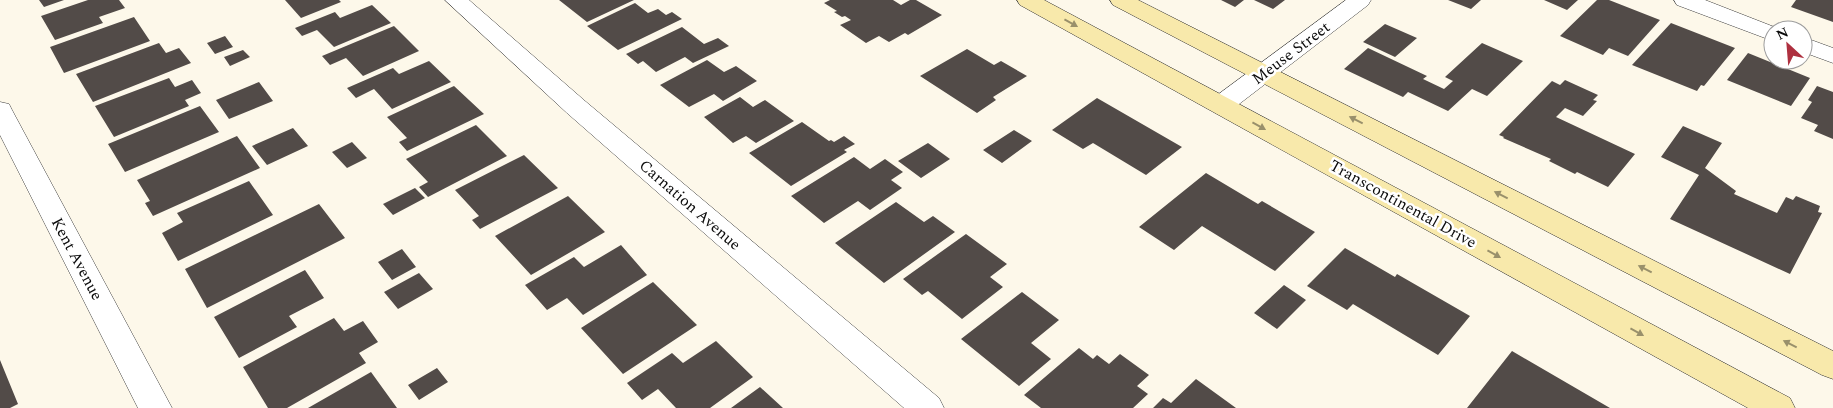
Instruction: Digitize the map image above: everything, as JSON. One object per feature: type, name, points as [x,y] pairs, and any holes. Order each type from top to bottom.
[{"type":"street","name":"Carnation Avenue","points":[[456,0],[576,107],[927,408]]},
{"type":"street","name":"Transcontinental Drive","points":[[1028,0],[1778,408]]},
{"type":"street","points":[[1120,0],[1833,366]]},
{"type":"street","name":"Meuse Street","points":[[1221,105],[1360,0]]},
{"type":"street","points":[[1685,0],[1763,29]]},
{"type":"street","points":[[1813,48],[1833,56]]},
{"type":"street","name":"Kent Avenue","points":[[0,110],[155,408]]},
{"type":"building","points":[[39,0],[64,0],[44,7]]},
{"type":"building","points":[[88,0],[119,0],[125,8],[99,17],[103,23],[55,40],[41,16]]},
{"type":"building","points":[[285,0],[339,0],[341,2],[301,18]]},
{"type":"building","points":[[559,0],[634,0],[587,22]]},
{"type":"building","points":[[830,0],[893,0],[901,5],[910,0],[916,0],[942,15],[908,35],[905,33],[889,42],[879,36],[866,43],[840,25],[851,20],[834,12],[837,11],[824,3]]},
{"type":"building","points":[[1221,0],[1244,0],[1235,7]]},
{"type":"building","points":[[1254,0],[1285,0],[1273,9]]},
{"type":"building","points":[[1448,0],[1481,0],[1471,9]]},
{"type":"building","points":[[1544,0],[1578,0],[1567,10]]},
{"type":"building","points":[[1597,0],[1609,0],[1660,20],[1628,56],[1609,48],[1603,55],[1560,36]]},
{"type":"building","points":[[1796,0],[1833,0],[1833,22],[1791,7]]},
{"type":"building","points":[[635,3],[648,13],[658,9],[666,15],[672,12],[682,19],[618,50],[587,26]]},
{"type":"building","points":[[372,5],[391,23],[334,47],[317,30],[302,36],[295,28],[335,12],[340,18]]},
{"type":"building","points":[[134,17],[150,41],[64,73],[50,47]]},
{"type":"building","points":[[1671,23],[1735,48],[1704,86],[1701,85],[1697,91],[1632,65]]},
{"type":"building","points":[[1385,24],[1417,38],[1395,57],[1363,42]]},
{"type":"building","points":[[394,26],[419,51],[363,76],[346,58],[330,65],[322,56]]},
{"type":"building","points":[[682,27],[704,44],[718,38],[729,46],[693,63],[685,57],[656,72],[643,61],[638,64],[626,54]]},
{"type":"building","points":[[225,36],[233,47],[215,54],[207,43]]},
{"type":"building","points":[[159,43],[166,53],[179,48],[191,63],[93,102],[76,74]]},
{"type":"building","points":[[1482,43],[1523,61],[1487,96],[1472,89],[1448,111],[1408,92],[1403,97],[1344,69],[1368,48],[1427,76],[1423,79],[1444,89],[1453,81],[1445,77]]},
{"type":"building","points":[[967,49],[994,65],[1001,61],[1027,76],[993,97],[996,100],[977,113],[920,76]]},
{"type":"building","points":[[243,50],[250,57],[230,66],[224,57]]},
{"type":"building","points":[[1748,53],[1763,59],[1763,70],[1790,70],[1810,78],[1791,106],[1727,80]]},
{"type":"building","points":[[707,60],[724,72],[736,66],[757,81],[723,101],[714,94],[689,107],[660,85]]},
{"type":"building","points":[[429,61],[451,82],[392,109],[374,89],[356,98],[347,88],[393,68],[399,74]]},
{"type":"building","points":[[169,78],[175,87],[192,80],[201,93],[185,100],[189,106],[114,137],[95,106]]},
{"type":"building","points":[[1565,80],[1598,95],[1593,100],[1597,101],[1583,116],[1565,108],[1556,117],[1635,154],[1608,187],[1577,172],[1575,174],[1549,161],[1551,159],[1499,135],[1552,81],[1560,85]]},
{"type":"building","points":[[259,82],[273,101],[229,119],[216,100]]},
{"type":"building","points":[[454,86],[484,114],[407,151],[399,142],[407,138],[387,117]]},
{"type":"building","points":[[1817,86],[1833,92],[1833,139],[1814,131],[1818,125],[1801,118],[1812,102],[1808,100]]},
{"type":"building","points":[[740,97],[753,107],[765,100],[794,121],[756,143],[746,136],[733,143],[704,117]]},
{"type":"building","points":[[1097,98],[1182,147],[1146,175],[1093,143],[1083,149],[1052,130]]},
{"type":"building","points":[[200,106],[219,132],[125,172],[108,144]]},
{"type":"building","points":[[802,122],[829,141],[834,142],[844,136],[855,144],[844,150],[847,152],[791,186],[749,153]]},
{"type":"building","points":[[476,125],[507,156],[428,197],[419,187],[428,182],[406,159]]},
{"type":"building","points":[[1683,126],[1722,143],[1705,168],[1736,191],[1734,194],[1777,213],[1786,197],[1793,200],[1796,196],[1820,206],[1818,212],[1822,213],[1790,274],[1670,219],[1699,175],[1661,157]]},
{"type":"building","points":[[293,128],[308,146],[267,165],[252,146]]},
{"type":"building","points":[[1014,130],[1032,141],[1002,163],[983,150]]},
{"type":"building","points":[[237,136],[260,168],[153,216],[145,203],[150,201],[137,180]]},
{"type":"building","points":[[352,142],[367,158],[347,168],[332,152]]},
{"type":"building","points":[[928,143],[950,159],[921,178],[898,161]]},
{"type":"building","points":[[524,155],[558,188],[480,229],[472,220],[479,216],[455,190]]},
{"type":"building","points":[[854,157],[870,169],[885,159],[903,172],[891,180],[902,188],[870,210],[858,201],[824,223],[791,196]]},
{"type":"building","points":[[1206,173],[1258,204],[1262,201],[1315,232],[1275,271],[1202,226],[1174,250],[1139,227]]},
{"type":"building","points":[[249,181],[273,215],[178,261],[162,233],[183,222],[177,213]]},
{"type":"building","points":[[415,188],[425,198],[393,215],[383,204]]},
{"type":"building","points":[[568,196],[605,232],[531,275],[495,236]]},
{"type":"building","points":[[896,202],[924,222],[933,216],[955,232],[884,283],[835,243]]},
{"type":"building","points":[[319,204],[345,238],[207,308],[185,269]]},
{"type":"building","points":[[966,234],[1007,264],[990,277],[1003,287],[962,319],[928,291],[922,295],[903,279]]},
{"type":"building","points":[[621,245],[647,275],[583,315],[567,298],[547,310],[525,285],[574,257],[584,267]]},
{"type":"building","points":[[1345,248],[1395,277],[1397,274],[1470,316],[1438,355],[1353,304],[1347,310],[1307,286]]},
{"type":"building","points":[[402,249],[416,267],[392,280],[378,262]]},
{"type":"building","points":[[305,270],[324,298],[289,316],[297,327],[239,358],[214,317]]},
{"type":"building","points":[[419,273],[433,289],[398,309],[384,292]]},
{"type":"building","points":[[653,282],[697,325],[623,374],[581,328]]},
{"type":"building","points":[[1284,285],[1306,300],[1277,329],[1254,313]]},
{"type":"building","points":[[1022,292],[1059,320],[1031,343],[1051,359],[1019,386],[961,339]]},
{"type":"building","points":[[334,318],[344,331],[363,321],[378,342],[359,353],[366,363],[287,408],[268,408],[243,367]]},
{"type":"building","points":[[716,341],[753,377],[710,408],[676,408],[658,389],[642,400],[627,383],[672,353],[683,363]]},
{"type":"building","points":[[1079,348],[1093,359],[1097,355],[1109,364],[1120,354],[1149,375],[1137,386],[1148,394],[1133,408],[1041,408],[1024,395]]},
{"type":"building","points":[[1512,351],[1610,408],[1467,408]]},
{"type":"building","points":[[0,360],[18,404],[10,408],[0,408]]},
{"type":"building","points":[[437,368],[448,382],[419,400],[408,385]]},
{"type":"building","points":[[371,372],[397,408],[308,408]]},
{"type":"building","points":[[1196,379],[1236,408],[1153,408],[1163,398],[1171,403]]},
{"type":"building","points":[[760,387],[783,408],[731,408]]}]
